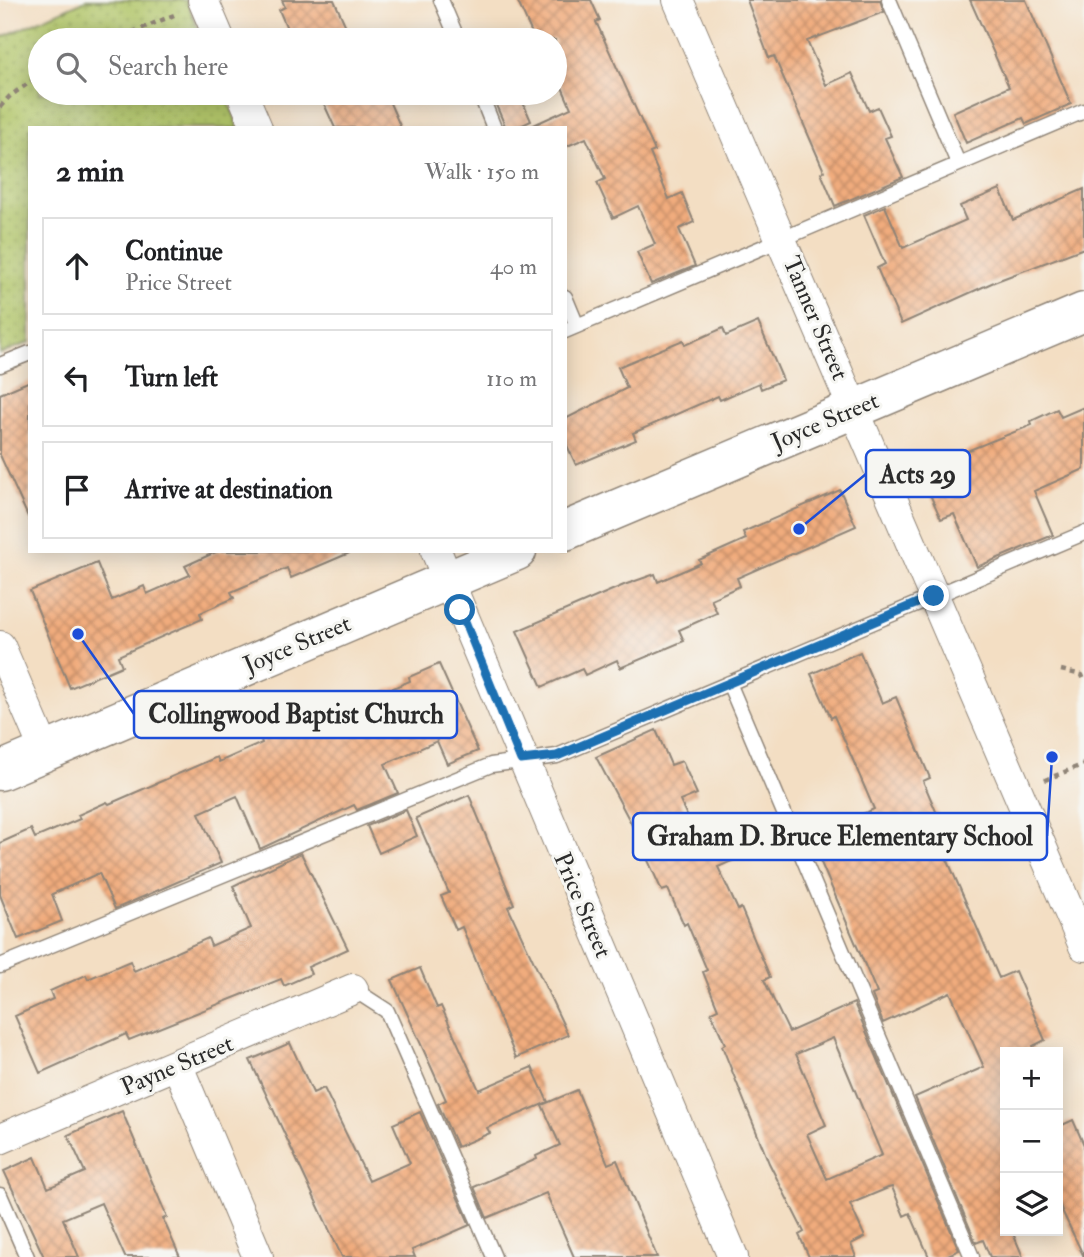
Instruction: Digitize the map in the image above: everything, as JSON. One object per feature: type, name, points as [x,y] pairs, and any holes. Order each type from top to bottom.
[{"type":"main road","name":"Joyce Street","points":[[567,530],[1084,312]]},
{"type":"main road","name":"Joyce Street","points":[[0,771],[442,566],[507,553]]},
{"type":"street","points":[[203,0],[215,28]]},
{"type":"street","name":"Tanner Street","points":[[678,0],[1084,946]]},
{"type":"street","points":[[247,105],[256,126]]},
{"type":"street","name":"Price Street","points":[[442,566],[521,760],[733,1257]]},
{"type":"street","points":[[0,646],[45,751]]},
{"type":"street","name":"Payne Street","points":[[0,1139],[354,989]]},
{"type":"street","points":[[177,1064],[258,1257]]},
{"type":"lane","points":[[441,0],[452,28]]},
{"type":"lane","points":[[889,0],[958,163]]},
{"type":"lane","points":[[485,105],[493,126]]},
{"type":"lane","points":[[567,308],[571,328],[1084,111]]},
{"type":"lane","points":[[0,365],[28,354]]},
{"type":"lane","points":[[0,966],[491,765],[557,756],[1084,533]]},
{"type":"lane","points":[[729,682],[972,1257]]},
{"type":"lane","points":[[354,989],[367,995],[387,1011],[494,1257]]},
{"type":"lane","points":[[0,1195],[27,1257]]},
{"type":"path","points":[[143,28],[174,15]]},
{"type":"path","points":[[0,107],[28,83]]},
{"type":"path","points":[[1061,670],[1082,675],[1084,680]]},
{"type":"path","points":[[1045,780],[1084,764]]},
{"type":"green space","points":[[86,0],[186,0],[198,28],[28,28],[28,105],[230,105],[238,126],[28,126],[28,343],[0,354],[0,38]]},
{"type":"building","points":[[282,0],[334,0],[347,28],[287,28],[279,10],[285,7]]},
{"type":"building","points":[[517,0],[591,0],[600,20],[596,22],[655,151],[650,153],[669,199],[682,193],[694,222],[679,229],[695,266],[651,284],[637,252],[655,244],[638,206],[613,218],[597,183],[605,179],[586,138],[567,146],[567,126],[531,126],[571,108],[567,99],[567,28],[530,28]]},
{"type":"building","points":[[747,0],[880,0],[884,12],[807,41],[826,85],[852,73],[869,111],[878,107],[891,136],[885,138],[903,177],[835,206],[821,173],[824,171],[774,56],[769,58]]},
{"type":"building","points":[[970,0],[1026,0],[1071,104],[1026,124],[1023,118],[966,143],[953,112],[1009,87]]},
{"type":"building","points":[[324,105],[391,105],[400,126],[334,126]]},
{"type":"building","points":[[496,105],[524,105],[531,121],[520,126],[505,126]]},
{"type":"building","points":[[1000,189],[1013,220],[1084,189],[1084,248],[994,282],[901,324],[877,268],[885,264],[864,215],[885,206],[903,248],[966,220],[960,206]]},
{"type":"building","points":[[758,322],[783,380],[761,389],[759,383],[720,400],[718,396],[633,433],[636,440],[576,465],[567,445],[567,418],[627,388],[618,367],[683,340],[685,345],[723,328],[726,336]]},
{"type":"building","points":[[28,382],[28,517],[0,455],[0,394]]},
{"type":"building","points":[[1084,407],[1084,469],[1034,491],[1053,535],[977,567],[954,514],[941,519],[919,470],[1032,425],[1031,421],[1057,409],[1061,417]]},
{"type":"building","points":[[840,490],[856,526],[737,578],[740,586],[711,599],[717,613],[679,630],[684,641],[620,668],[617,660],[585,675],[582,669],[542,687],[517,631],[655,574],[658,582],[746,539],[743,532]]},
{"type":"building","points":[[214,553],[349,553],[291,578],[287,568],[231,592],[234,598],[200,613],[202,619],[118,656],[122,666],[70,688],[30,591],[97,563],[112,600],[144,586],[147,594],[190,575],[185,566]]},
{"type":"building","points":[[860,652],[882,703],[896,697],[930,778],[923,781],[941,823],[937,825],[952,857],[947,859],[999,978],[1015,971],[1045,1040],[1033,1047],[1000,1047],[1000,1236],[1014,1236],[1023,1257],[990,1257],[983,1240],[976,1243],[915,1097],[984,1067],[950,992],[883,1023],[872,995],[877,993],[813,844],[854,827],[850,820],[874,809],[834,716],[831,718],[811,674]]},
{"type":"building","points":[[439,664],[478,751],[447,764],[437,741],[385,764],[398,793],[357,810],[354,805],[260,849],[237,796],[199,813],[221,863],[115,909],[99,873],[52,894],[62,921],[18,939],[0,895],[0,843],[31,829],[35,838],[80,819],[78,815],[107,802],[109,804],[217,757],[219,762],[262,743],[260,737],[304,717],[307,724],[410,681],[409,677]]},
{"type":"building","points":[[656,730],[671,765],[682,761],[697,794],[680,801],[699,841],[722,831],[734,860],[718,867],[738,910],[741,908],[770,977],[764,980],[789,1032],[854,1003],[959,1250],[944,1257],[929,1257],[910,1213],[904,1216],[892,1187],[850,1204],[865,1237],[851,1244],[856,1257],[809,1257],[799,1235],[804,1232],[769,1163],[722,1046],[725,1044],[711,1012],[718,1009],[703,972],[707,970],[687,923],[684,925],[668,889],[662,891],[631,823],[596,757]],"holes":[[[833,1038],[882,1155],[827,1179],[807,1134],[826,1125],[796,1054]]]},
{"type":"building","points":[[469,795],[514,904],[508,907],[568,1035],[516,1058],[462,927],[456,930],[441,896],[449,893],[416,818]]},
{"type":"building","points":[[406,810],[417,836],[379,853],[367,826]]},
{"type":"building","points":[[301,853],[348,949],[308,967],[311,974],[284,986],[281,979],[129,1040],[126,1034],[40,1073],[15,1016],[53,999],[50,991],[86,975],[88,979],[130,961],[134,971],[208,938],[211,946],[251,928],[233,886]]},
{"type":"building","points":[[420,968],[437,1008],[441,1006],[479,1090],[532,1067],[548,1102],[487,1128],[490,1133],[457,1147],[438,1104],[446,1100],[392,980]]},
{"type":"building","points":[[290,1043],[313,1093],[324,1088],[369,1181],[410,1163],[393,1124],[420,1112],[470,1225],[412,1250],[415,1257],[342,1257],[250,1060]]},
{"type":"building","points":[[577,1090],[608,1164],[617,1160],[657,1257],[574,1257],[546,1193],[487,1218],[474,1187],[537,1159],[536,1156],[560,1145],[542,1105]]},
{"type":"building","points":[[122,1111],[167,1217],[163,1219],[180,1257],[125,1257],[101,1203],[63,1219],[79,1257],[44,1257],[4,1171],[35,1157],[48,1188],[85,1172],[68,1135]]},
{"type":"building","points":[[1073,1120],[1084,1145],[1084,1257],[1063,1213],[1063,1125]]},
{"type":"place","name":"Acts 29","points":[[799,529]]},
{"type":"place","name":"Collingwood Baptist Church","points":[[78,634]]},
{"type":"place","name":"Graham D. Bruce Elementary School","points":[[1052,757]]},
{"type":"route","points":[[460,610],[521,760],[557,756],[934,596]]}]
